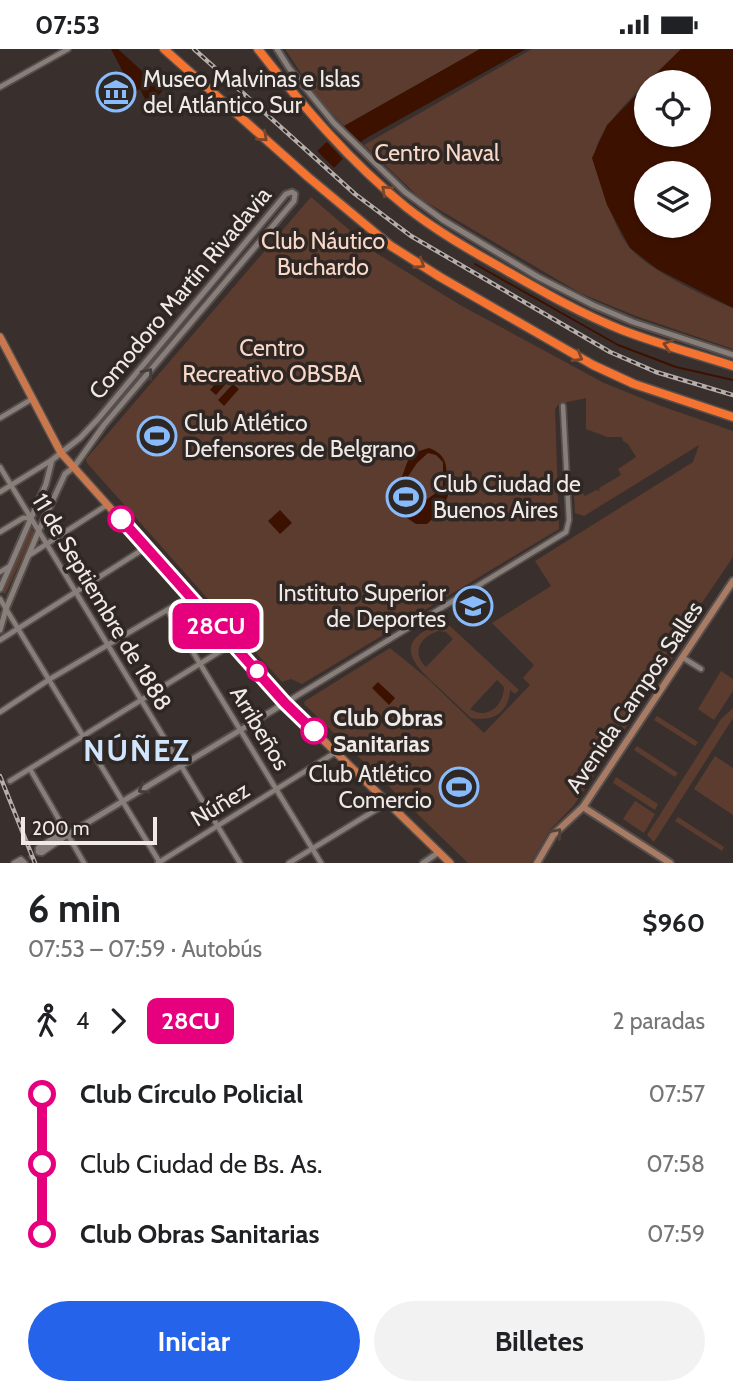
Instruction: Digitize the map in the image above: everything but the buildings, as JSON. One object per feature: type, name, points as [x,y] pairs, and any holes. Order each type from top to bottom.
[{"type":"highway","points":[[164,49],[357,220],[421,265],[613,375],[733,417]]},
{"type":"highway","points":[[258,49],[351,156],[396,199],[437,229],[554,298],[626,331],[733,366]]},
{"type":"highway","points":[[264,49],[271,66]]},
{"type":"main road","points":[[0,337],[61,453],[285,703],[450,863]]},
{"type":"main road","name":"Avenida Campos Salles","points":[[537,863],[554,834],[583,807],[733,581]]},
{"type":"main road","points":[[583,807],[670,863]]},
{"type":"street","points":[[0,87],[68,49]]},
{"type":"street","points":[[277,49],[316,103],[339,128],[423,206],[538,277],[622,317],[733,355]]},
{"type":"street","name":"Comodoro Martín Rivadavia","points":[[0,630],[6,609],[59,483],[294,201],[295,194],[286,194],[80,438],[52,460]]},
{"type":"street","points":[[212,284],[219,289]]},
{"type":"street","points":[[0,418],[32,399]]},
{"type":"street","points":[[39,852],[563,534],[568,528],[569,520],[563,407]]},
{"type":"street","points":[[80,438],[86,440],[88,446]]},
{"type":"street","points":[[0,589],[50,473],[52,460]]},
{"type":"street","points":[[0,492],[52,460]]},
{"type":"street","name":"11 de Septiembre de 1888","points":[[0,467],[240,863]]},
{"type":"street","points":[[50,473],[52,482],[59,483]]},
{"type":"street","points":[[28,557],[107,505]]},
{"type":"street","points":[[0,532],[23,518],[31,518]]},
{"type":"street","points":[[0,640],[146,548]]},
{"type":"street","points":[[0,572],[10,565]]},
{"type":"street","points":[[0,712],[50,679],[190,597]]},
{"type":"street","points":[[0,599],[159,863]]},
{"type":"street","name":"Arribeños","points":[[167,611],[321,863]]},
{"type":"street","points":[[10,781],[232,643]]},
{"type":"street","points":[[682,657],[701,669]]},
{"type":"street","name":"Núñez","points":[[159,863],[336,752]]},
{"type":"street","points":[[30,769],[84,863]]},
{"type":"street","points":[[289,863],[388,803]]},
{"type":"street","points":[[63,827],[62,833],[38,847],[37,852],[43,853],[60,843],[68,834]]},
{"type":"street","points":[[423,863],[439,852]]},
{"type":"street","points":[[14,863],[22,859],[22,863]]},
{"type":"green space","points":[[285,49],[480,49],[344,126],[319,100]]},
{"type":"green space","name":"Centro Naval","points":[[532,49],[681,49],[660,70],[634,70],[634,95],[603,133],[595,151],[595,161],[614,219],[631,249],[651,266],[733,308],[733,349],[636,316],[580,293],[421,199],[364,145]]},
{"type":"green space","points":[[311,197],[376,253],[460,305],[604,383],[733,431],[733,557],[693,616],[696,623],[574,805],[550,830],[531,863],[468,863],[304,704],[305,701],[390,648],[428,679],[484,733],[530,685],[523,678],[534,665],[492,623],[551,586],[535,561],[693,462],[699,445],[584,516],[575,513],[574,495],[581,490],[585,496],[596,490],[600,491],[599,488],[621,475],[618,469],[636,457],[622,437],[607,437],[586,429],[586,398],[559,404],[555,409],[559,529],[302,684],[291,679],[282,682],[87,463],[86,459]]},
{"type":"green space","points":[[33,529],[5,595],[3,592],[29,530]]},
{"type":"green space","points":[[436,625],[450,626],[519,690],[515,694],[510,690],[506,705],[498,714],[486,719],[471,718],[415,663],[411,647],[422,632]],"holes":[[[438,631],[446,632],[453,639],[426,667],[421,662],[418,651],[422,641]],[[497,680],[504,687],[498,705],[483,713],[470,709]]]},
{"type":"green space","points":[[721,671],[733,679],[733,691],[714,720],[698,709]]},
{"type":"green space","points":[[733,708],[733,718],[654,842],[647,835],[721,719]]},
{"type":"green space","points":[[657,716],[698,742],[695,746],[654,720]]},
{"type":"green space","points":[[637,746],[678,773],[675,777],[634,750]]},
{"type":"green space","points":[[715,756],[733,768],[733,815],[694,789]]},
{"type":"green space","points":[[616,777],[658,804],[655,810],[613,783]]},
{"type":"green space","points":[[635,801],[655,814],[644,833],[623,819]]},
{"type":"green space","points":[[678,817],[724,847],[722,851],[675,821]]},
{"type":"shaded area","points":[[111,49],[118,49],[163,90],[149,107],[140,89],[128,96],[120,82],[125,76]]},
{"type":"shaded area","points":[[480,49],[526,49],[368,137],[334,168],[317,151],[344,126]]},
{"type":"shaded area","points":[[681,49],[733,49],[733,308],[657,269],[630,248],[607,205],[592,158],[607,125],[634,97],[634,147],[711,147],[711,70],[660,70]]},
{"type":"shaded area","points":[[224,373],[231,378],[216,395],[210,390]]},
{"type":"shaded area","points":[[233,384],[239,389],[224,406],[218,400]]},
{"type":"shaded area","points":[[429,448],[439,453],[446,465],[449,487],[444,505],[427,524],[416,524],[391,507],[390,502],[408,460],[421,450]],"holes":[[[428,453],[436,455],[443,462],[443,486],[417,503],[400,500],[397,493],[417,463]]]},
{"type":"shaded area","points":[[280,510],[292,523],[280,534],[268,521]]},
{"type":"shaded area","points":[[378,682],[395,698],[389,705],[372,688]]},
{"type":"pier","points":[[342,124],[362,145],[345,161],[325,140]]},
{"type":"waterway","points":[[475,264],[618,345],[676,367],[733,380]]},
{"type":"tunnel","points":[[22,862],[39,852]]},
{"type":"railway","points":[[194,49],[355,194],[411,236],[610,352],[656,372],[733,395]]},
{"type":"railway","points":[[0,776],[35,863]]},
{"type":"bus line","name":"28CU","points":[[121,519],[285,703],[314,731]]},
{"type":"place","name":"Museo Malvinas e Islas del Atlántico Sur","points":[[116,92]]},
{"type":"place","name":"Club Atlético Defensores de Belgrano","points":[[157,436]]},
{"type":"place","name":"Club Ciudad de Buenos Aires","points":[[406,497]]},
{"type":"place","name":"Instituto Superior de Deportes","points":[[473,606]]},
{"type":"place","name":"Club Obras Sanitarias","points":[[314,731]]},
{"type":"place","name":"Club Atlético Comercio","points":[[459,787]]},
{"type":"district","name":"NÚÑEZ","points":[[137,750]]},
{"type":"park label","name":"Club Náutico Buchardo","points":[[323,254]]},
{"type":"park label","name":"Centro Recreativo OBSBA","points":[[272,361]]}]
